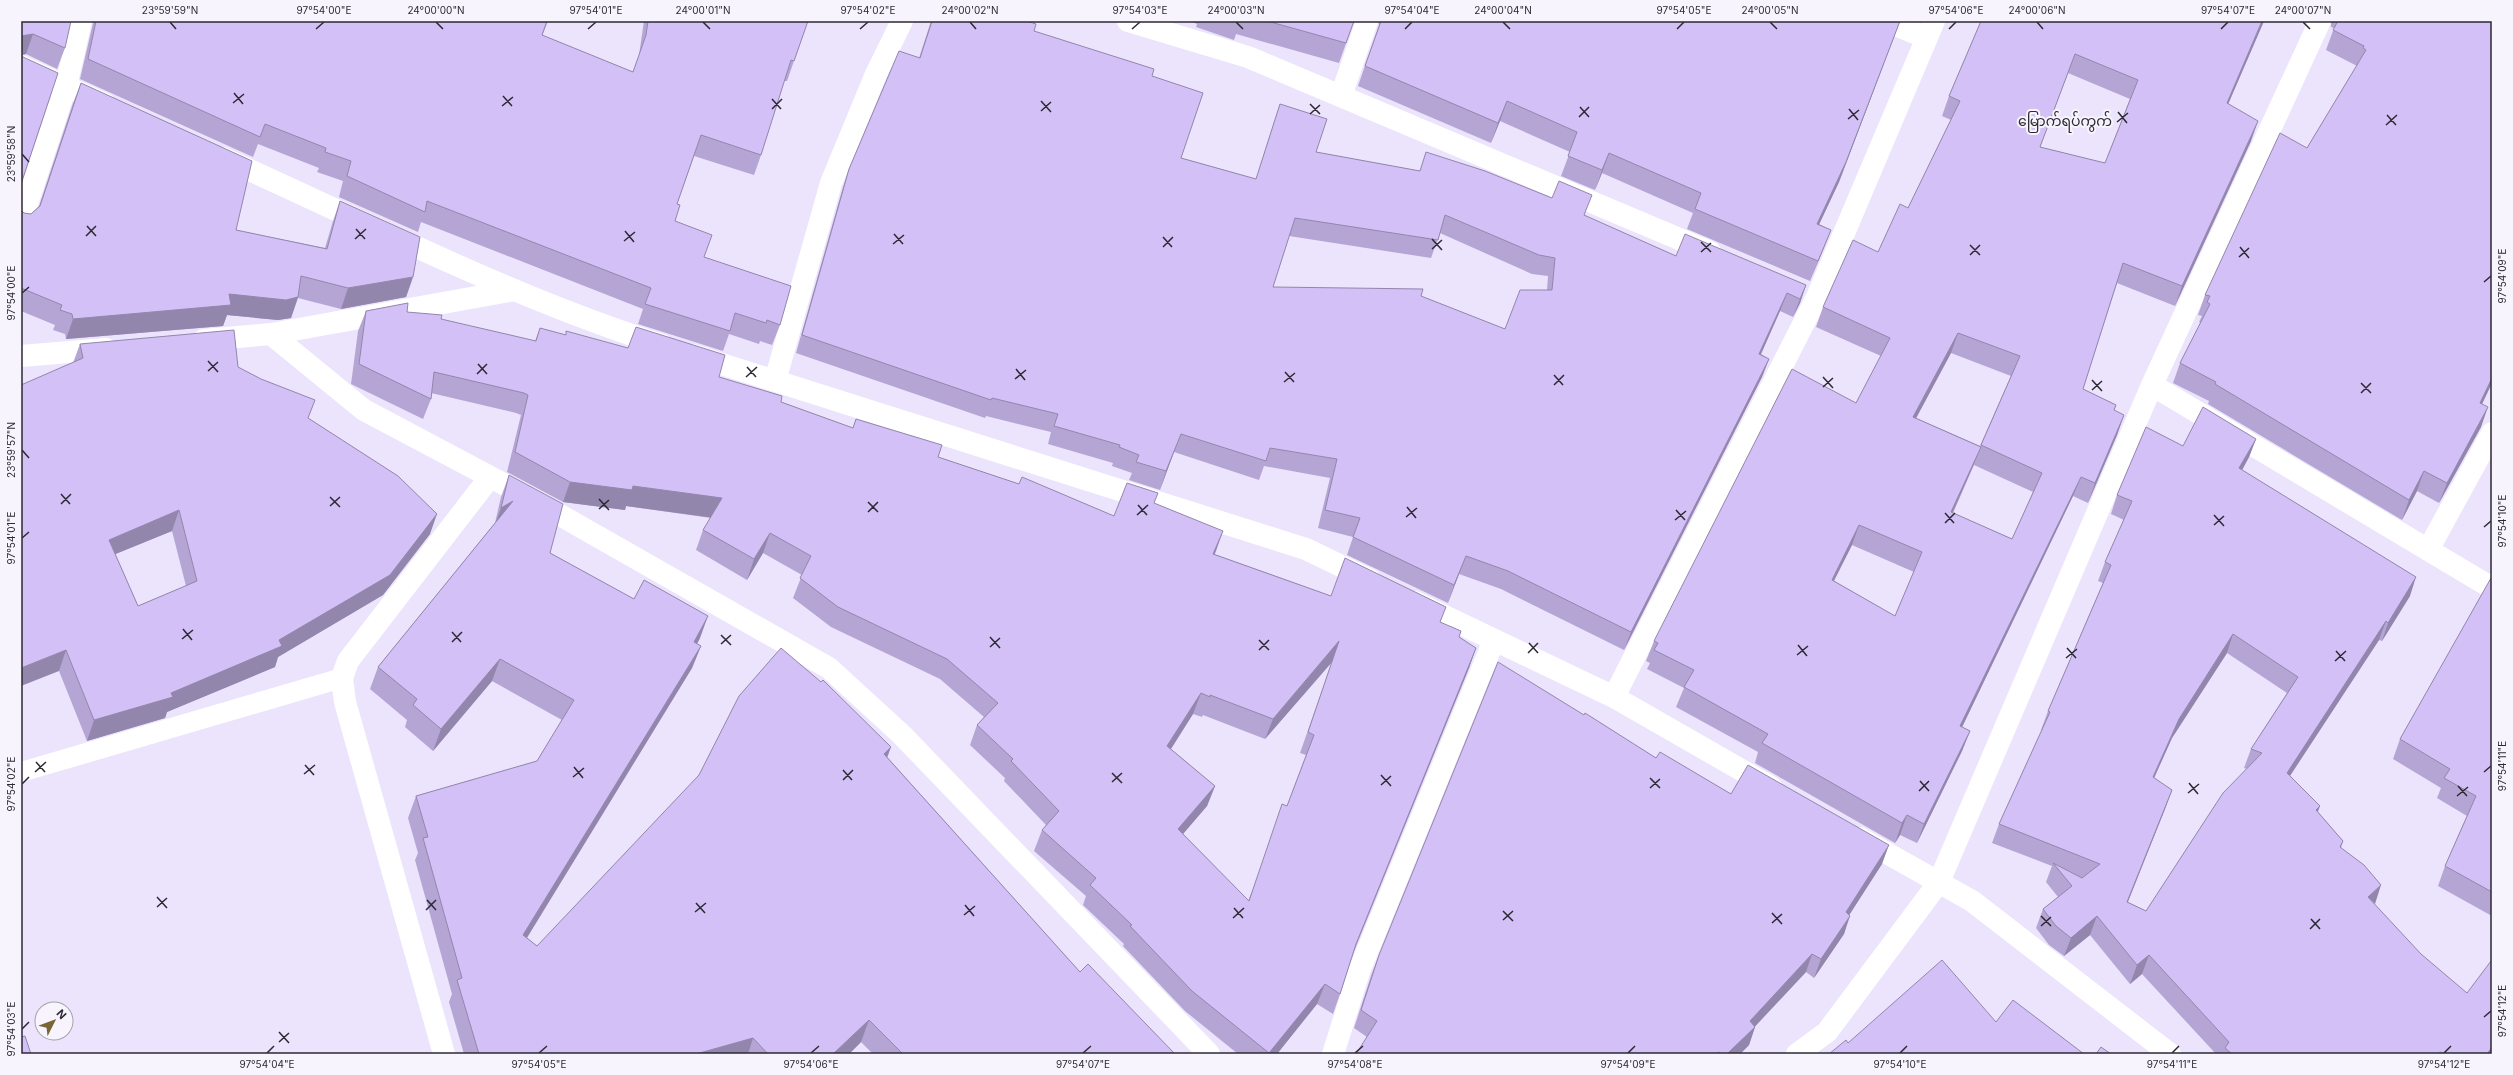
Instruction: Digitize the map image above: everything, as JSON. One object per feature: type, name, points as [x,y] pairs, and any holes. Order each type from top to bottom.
[{"type":"street","points":[[21,222],[66,86],[81,21]]},
{"type":"street","points":[[775,381],[831,183],[876,74],[902,21]]},
{"type":"street","points":[[1128,21],[1248,57],[1729,260]]},
{"type":"street","points":[[1341,96],[1367,21]]},
{"type":"street","points":[[1614,698],[1817,297],[1930,30],[1886,21]]},
{"type":"street","points":[[1798,1054],[1827,1032],[1939,882],[2152,385],[2320,21]]},
{"type":"street","points":[[21,66],[124,113]]},
{"type":"street","points":[[203,149],[514,290],[622,332],[1306,549],[1614,698],[1787,796]]},
{"type":"street","points":[[1795,288],[1817,297]]},
{"type":"street","points":[[185,341],[271,334],[514,290]]},
{"type":"street","points":[[271,334],[364,410],[490,477],[829,668],[902,735],[1209,1054]]},
{"type":"street","points":[[21,356],[123,347]]},
{"type":"street","points":[[2152,385],[2492,588]]},
{"type":"street","points":[[2428,550],[2492,433]]},
{"type":"street","points":[[444,1054],[346,702],[342,678],[348,661],[490,477]]},
{"type":"street","points":[[1332,1054],[1360,969],[1494,640]]},
{"type":"street","points":[[1842,827],[1972,901],[2170,1054]]},
{"type":"lane","points":[[21,772],[342,678]]},
{"type":"building","points":[[21,21],[71,21],[65,48],[33,34],[21,36]]},
{"type":"building","points":[[96,21],[547,21],[542,35],[633,72],[646,35],[648,21],[808,21],[794,61],[791,60],[761,155],[701,135],[677,204],[680,205],[675,221],[712,235],[704,257],[791,286],[780,325],[767,320],[766,323],[735,313],[730,331],[645,304],[651,288],[427,201],[425,212],[347,176],[351,161],[325,152],[326,148],[265,124],[260,137],[88,59]]},
{"type":"building","points":[[932,21],[1027,21],[1036,24],[1034,31],[1154,69],[1152,76],[1203,93],[1181,158],[1256,179],[1280,104],[1327,119],[1316,152],[1420,171],[1426,152],[1485,171],[1552,198],[1559,181],[1592,195],[1584,215],[1676,256],[1685,234],[1806,285],[1800,299],[1787,293],[1759,354],[1769,359],[1631,632],[1508,571],[1466,556],[1454,585],[1353,537],[1360,518],[1325,510],[1337,459],[1270,448],[1266,461],[1181,434],[1166,471],[1136,462],[1139,455],[1119,447],[1120,445],[1054,426],[1058,414],[992,398],[991,400],[802,335],[849,169],[899,51],[920,58]],"holes":[[[1445,215],[1539,255],[1555,258],[1552,290],[1520,290],[1505,329],[1421,296],[1423,289],[1273,287],[1295,218],[1438,240]]]},
{"type":"building","points":[[1267,21],[1354,21],[1346,43]]},
{"type":"building","points":[[1381,21],[1900,21],[1846,162],[1817,224],[1831,230],[1818,261],[1695,209],[1701,193],[1609,153],[1602,170],[1568,156],[1577,132],[1507,101],[1498,123],[1365,66]]},
{"type":"building","points":[[1981,21],[2262,21],[2227,103],[2258,121],[2182,286],[2123,263],[2083,389],[2116,405],[2114,410],[2124,415],[2095,483],[2081,477],[1960,726],[1970,731],[1924,824],[1907,815],[1902,823],[1762,743],[1768,734],[1684,687],[1694,670],[1654,650],[1658,643],[1654,641],[1792,369],[1856,403],[1890,338],[1823,307],[1853,240],[1878,252],[1900,204],[1908,208],[1960,101],[1949,96]],"holes":[[[2075,54],[2138,80],[2105,163],[2040,147]],[[1958,333],[2020,356],[1981,445],[2042,473],[2012,539],[1951,512],[1981,447],[1913,417]],[[1859,525],[1922,552],[1895,616],[1832,580]]]},
{"type":"building","points":[[2338,21],[2492,21],[2492,378],[2480,403],[2488,407],[2447,483],[2424,471],[2409,500],[2215,384],[2216,382],[2180,363],[2210,304],[2207,302],[2210,296],[2205,295],[2280,133],[2307,148],[2366,50],[2363,48],[2364,46],[2333,30]]},
{"type":"building","points":[[21,54],[23,57],[58,73],[21,184]]},
{"type":"building","points":[[81,83],[252,161],[236,230],[327,249],[340,201],[420,237],[413,277],[348,288],[301,276],[298,297],[286,300],[229,294],[231,305],[73,319],[72,314],[60,310],[62,305],[21,288],[21,210],[24,213],[31,214],[40,206]]},
{"type":"building","points":[[408,303],[407,312],[442,315],[441,319],[536,341],[540,328],[566,335],[566,331],[628,348],[636,327],[725,355],[719,377],[782,396],[781,402],[853,428],[856,419],[942,445],[938,457],[1019,484],[1022,477],[1114,516],[1127,483],[1158,493],[1154,503],[1223,531],[1213,554],[1331,596],[1345,558],[1446,607],[1440,622],[1461,631],[1459,637],[1476,648],[1356,944],[1340,994],[1325,984],[1269,1053],[1192,991],[1130,926],[1132,925],[1090,885],[1096,878],[1042,830],[1059,811],[1011,761],[1013,759],[977,725],[998,703],[947,659],[838,607],[800,578],[811,556],[770,533],[754,559],[703,530],[722,498],[633,486],[632,490],[570,482],[515,452],[528,395],[434,372],[431,399],[359,364],[366,311]],"holes":[[[1339,641],[1308,732],[1314,735],[1287,806],[1282,804],[1249,901],[1178,829],[1215,786],[1167,746],[1201,693],[1273,719]]]},
{"type":"building","points":[[234,330],[238,367],[261,379],[315,400],[308,418],[398,476],[437,514],[390,575],[279,640],[282,646],[171,693],[173,697],[94,720],[66,650],[21,668],[21,385],[83,358],[80,344]],"holes":[[[179,510],[197,581],[138,606],[109,540]]]},
{"type":"building","points":[[2203,407],[2256,439],[2239,468],[2416,577],[2388,623],[2386,621],[2287,773],[2320,806],[2316,810],[2343,841],[2340,847],[2364,865],[2381,885],[2368,897],[2421,954],[2467,993],[2492,961],[2492,1047],[2487,1054],[2444,1054],[2440,1052],[2438,1054],[2232,1054],[2225,1048],[2229,1042],[2149,955],[2137,965],[2097,916],[2071,938],[2056,926],[2043,909],[2072,886],[2053,863],[2082,878],[2100,864],[1999,824],[2050,712],[2048,711],[2111,565],[2105,562],[2132,501],[2117,495],[2146,427],[2183,446]],"holes":[[[2233,634],[2298,677],[2251,749],[2262,753],[2223,793],[2146,911],[2127,902],[2172,790],[2153,777],[2179,719]]]},
{"type":"building","points":[[509,475],[563,504],[550,553],[634,599],[644,580],[708,616],[694,642],[701,646],[523,935],[537,946],[699,775],[739,696],[781,648],[821,682],[823,680],[891,747],[884,754],[1080,972],[1088,964],[1175,1054],[903,1054],[869,1020],[833,1054],[768,1054],[753,1038],[696,1054],[479,1054],[457,980],[462,978],[423,838],[428,837],[416,796],[537,761],[574,700],[500,659],[441,729],[413,705],[417,699],[378,667],[513,501],[501,508]]},
{"type":"building","points":[[2491,578],[2492,892],[2445,866],[2476,796],[2444,778],[2450,769],[2400,739]]},
{"type":"building","points":[[1498,662],[1584,715],[1585,713],[1656,758],[1660,752],[1731,794],[1748,765],[1889,845],[1846,912],[1850,916],[1821,959],[1812,954],[1750,1021],[1755,1027],[1727,1054],[1720,1054],[1719,1052],[1716,1054],[1356,1054],[1377,1021],[1361,1010],[1379,955]]},
{"type":"building","points":[[1942,960],[1996,1022],[2013,1000],[2084,1054],[1829,1054],[1846,1040],[1848,1043]]},
{"type":"building","points":[[25,1036],[31,1054],[21,1054],[21,1037]]},
{"type":"building","points":[[2101,1047],[2111,1054],[2096,1054]]},
{"type":"district","name":"မြောက်ရပ်ကွက်","points":[[2065,121]]}]
